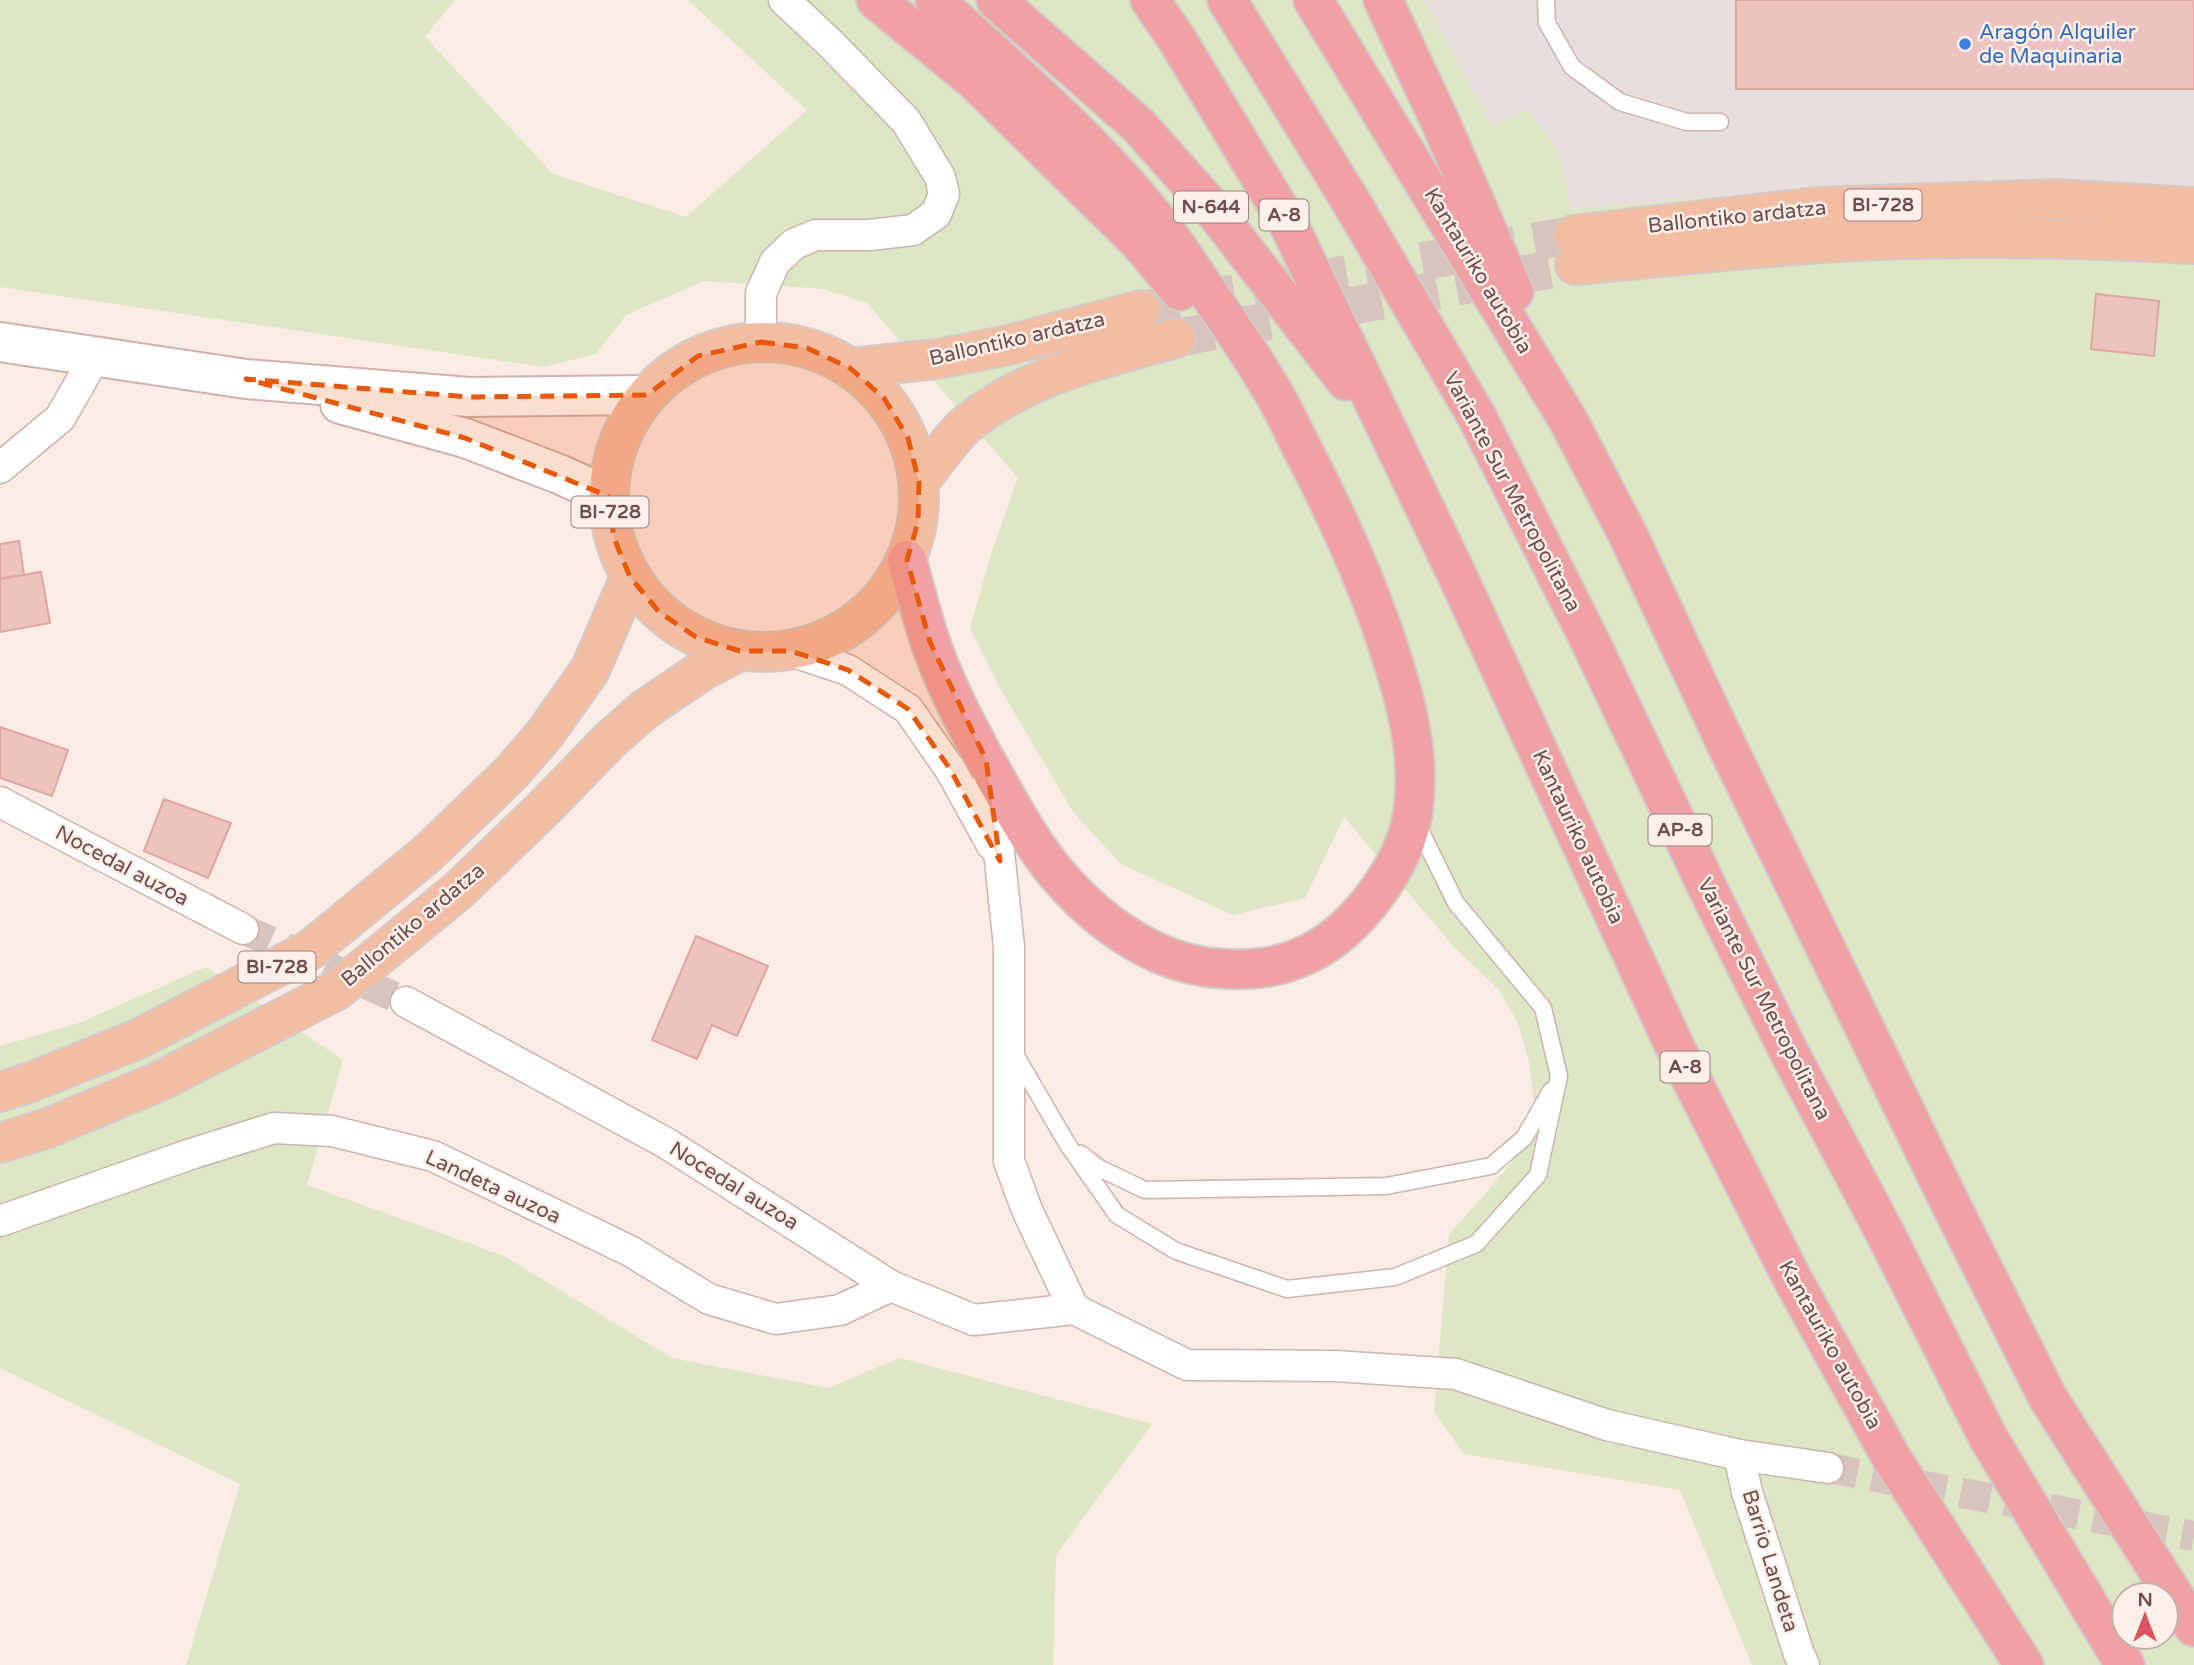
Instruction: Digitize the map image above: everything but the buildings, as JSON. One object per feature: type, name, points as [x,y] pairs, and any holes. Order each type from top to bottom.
[{"type":"highway","points":[[876,0],[975,81],[1139,242],[1207,324],[1324,490]]},
{"type":"highway","points":[[907,561],[930,642],[965,721],[1020,821],[1061,880],[1096,914],[1145,948],[1196,967],[1248,971],[1292,962],[1321,948],[1358,917],[1382,885],[1402,850],[1413,815],[1415,770],[1411,726],[1396,670],[1365,579],[1324,490],[1275,395],[1164,228],[1069,124],[935,0]]},
{"type":"highway","name":"N-644","points":[[996,0],[1138,125],[1212,208],[1395,443]]},
{"type":"highway","name":"Kantauriko autobia","points":[[1150,0],[1288,223],[1395,443],[1675,1047],[1793,1280],[1891,1457],[2024,1665]]},
{"type":"highway","name":"Variante Sur Metropolitana","points":[[1227,0],[1353,205],[1476,415],[1588,637],[1788,1050],[1885,1233],[1989,1439],[2125,1665]]},
{"type":"highway","name":"Kantauriko autobia","points":[[1313,0],[1568,420],[1628,535],[1751,796],[2048,1398],[2194,1627]]},
{"type":"highway","points":[[1383,0],[1439,118],[1568,420]]},
{"type":"main road","name":"Ballontiko ardatza","points":[[2194,207],[2055,199],[1816,207],[1574,250],[1766,247],[1906,239],[2077,238],[2194,244]]},
{"type":"main road","name":"Ballontiko ardatza","points":[[850,368],[937,359],[1004,346],[1141,310]]},
{"type":"main road","name":"Ballontiko ardatza","points":[[919,482],[966,425],[1016,391],[1073,366],[1175,338]]},
{"type":"main road","name":"BI-728","points":[[761,342],[807,348],[850,368],[884,398],[908,438],[919,482],[918,522],[907,561],[879,603],[839,634],[791,651],[765,653],[740,651],[696,637],[659,612],[630,577],[614,538],[608,496],[613,459],[626,425],[647,395],[671,373],[698,356],[729,345],[761,342]]},
{"type":"main road","name":"BI-728","points":[[0,1092],[31,1083],[138,1039],[310,950],[427,854],[511,773],[544,735],[590,670],[630,577]]},
{"type":"main road","name":"Ballontiko ardatza","points":[[0,1143],[48,1128],[158,1083],[337,990],[459,890],[610,740],[644,710],[703,670],[740,651]]},
{"type":"street","points":[[761,342],[761,293],[775,262],[794,244],[816,235],[913,230],[936,214],[944,194],[940,177],[906,121],[784,0]]},
{"type":"street","points":[[0,342],[246,379],[468,397],[647,395]]},
{"type":"street","points":[[0,468],[60,418],[95,358]]},
{"type":"street","points":[[246,379],[465,438],[608,496]]},
{"type":"street","points":[[791,651],[848,670],[908,709],[950,769],[1000,860]]},
{"type":"street","points":[[986,760],[1009,947],[1009,1161],[1027,1210],[1074,1309],[1187,1365],[1335,1366],[1456,1374],[1607,1425],[1738,1455],[1828,1468]]},
{"type":"street","name":"Nocedal auzoa","points":[[0,802],[243,929]]},
{"type":"street","name":"Nocedal auzoa","points":[[406,1002],[666,1143],[891,1286],[974,1320],[1074,1309]]},
{"type":"street","name":"Landeta auzoa","points":[[0,1221],[191,1154],[274,1129],[332,1131],[433,1156],[630,1251],[709,1299],[776,1319],[840,1310],[891,1286]]},
{"type":"street","name":"Barrio Landeta","points":[[1738,1455],[1747,1492],[1804,1665]]},
{"type":"lane","points":[[1546,0],[1548,23],[1572,68],[1620,102],[1687,122],[1720,122]]},
{"type":"lane","points":[[1009,1043],[1068,1145],[1117,1215],[1176,1251],[1287,1289],[1395,1277],[1476,1244],[1538,1175],[1559,1076],[1543,1008],[1456,903],[1413,815]]},
{"type":"lane","points":[[1068,1145],[1099,1168],[1145,1190],[1386,1186],[1491,1166],[1524,1138],[1559,1076]]},
{"type":"highlighted area","points":[[761,342],[807,348],[850,368],[884,398],[908,438],[919,482],[918,522],[907,560],[930,642],[986,760],[1000,861],[950,769],[908,709],[848,670],[791,651],[740,651],[696,637],[659,612],[630,577],[614,538],[608,496],[465,438],[246,379],[469,397],[647,395],[698,356]]},
{"type":"shaded area","points":[[1424,0],[2194,0],[2194,196],[1738,195],[1570,209],[1559,153],[1492,126]]},
{"type":"green space","points":[[0,0],[455,0],[425,37],[553,174],[686,217],[807,110],[688,0],[1424,0],[1492,126],[1528,110],[1559,153],[1570,209],[1738,195],[1912,188],[2194,196],[2194,1665],[1752,1665],[1680,1490],[1464,1454],[1434,1412],[1449,1234],[1520,1152],[1534,1101],[1529,1062],[1518,1023],[1499,990],[1454,947],[1344,817],[1305,898],[1233,915],[1121,864],[1073,812],[1000,688],[970,628],[992,551],[1018,478],[867,303],[824,289],[704,281],[626,315],[596,354],[544,367],[0,287]]},
{"type":"green space","points":[[206,967],[343,1060],[307,1185],[504,1256],[672,1358],[828,1388],[900,1358],[1152,1424],[1056,1555],[1053,1665],[186,1665],[240,1484],[0,1368],[0,1046],[79,1023]]},
{"type":"tunnel","points":[[1141,310],[1573,235]]},
{"type":"tunnel","points":[[1176,338],[1575,265]]},
{"type":"tunnel","points":[[243,929],[406,1002]]},
{"type":"tunnel","points":[[1828,1468],[2194,1536]]},
{"type":"place","name":"Aragón Alquiler de Maquinaria","points":[[1965,44]]}]
